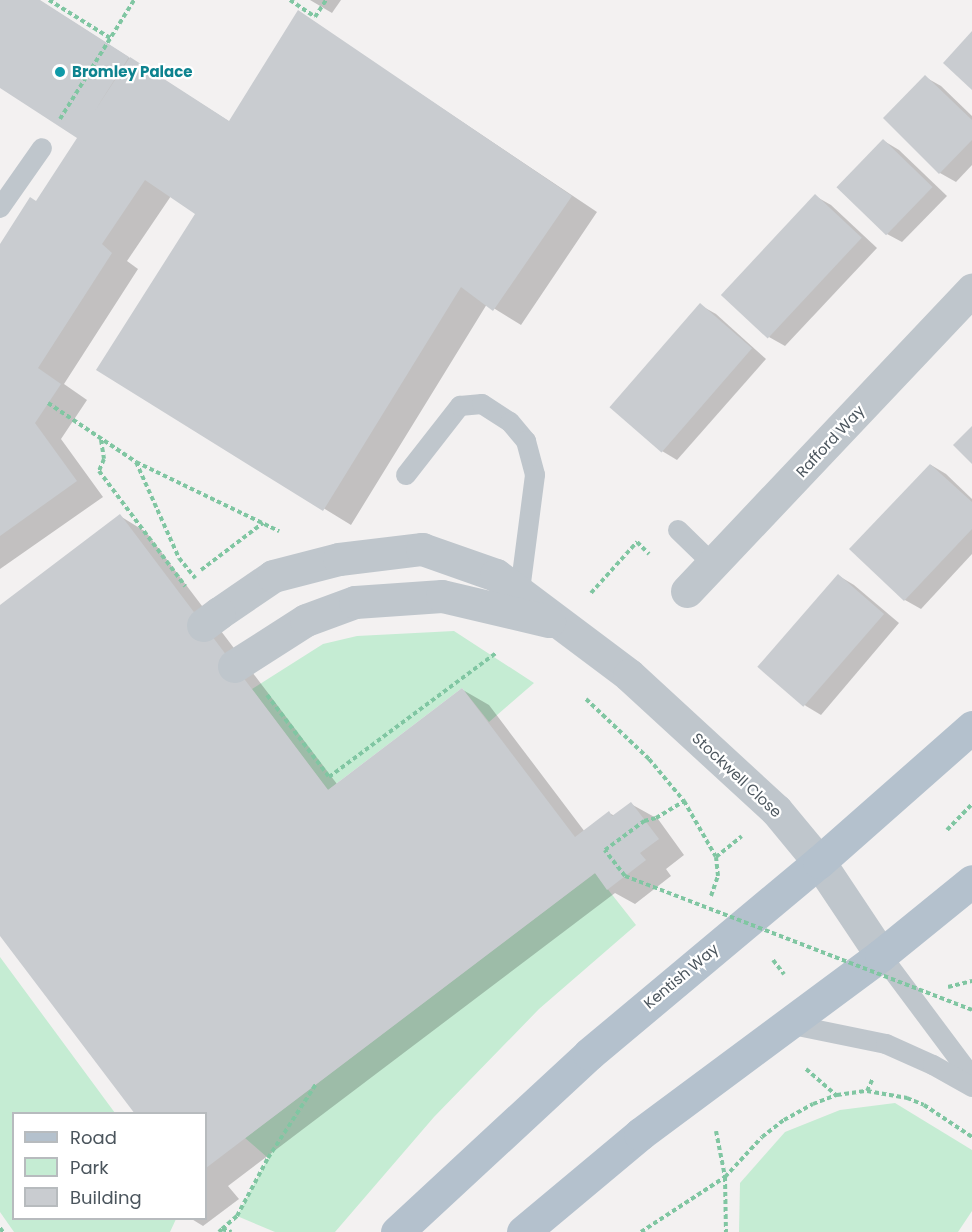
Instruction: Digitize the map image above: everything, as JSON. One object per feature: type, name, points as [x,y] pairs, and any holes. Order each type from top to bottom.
[{"type":"main road","name":"Kentish Way","points":[[397,1232],[589,1054],[819,862],[972,727]]},
{"type":"main road","points":[[523,1232],[705,1083],[881,955],[972,881]]},
{"type":"street","name":"Rafford Way","points":[[687,591],[972,290]]},
{"type":"street","name":"Stockwell Close","points":[[211,619],[273,576],[339,560],[422,549],[496,575],[519,603]]},
{"type":"street","name":"Stockwell Close","points":[[234,666],[306,620],[355,602],[442,596],[519,603],[562,624],[629,675],[776,810],[819,862],[881,955]]},
{"type":"lane","points":[[0,208],[42,148]]},
{"type":"lane","points":[[406,475],[460,406],[482,404],[510,422],[526,441],[535,475],[519,603]]},
{"type":"lane","points":[[678,530],[714,565]]},
{"type":"lane","points":[[881,955],[972,1077]]},
{"type":"lane","points":[[788,1024],[886,1044],[933,1065],[972,1087]]},
{"type":"path","points":[[49,0],[110,38]]},
{"type":"path","points":[[42,148],[134,0]]},
{"type":"path","points":[[290,0],[315,17],[326,0]]},
{"type":"path","points":[[100,439],[104,459],[99,471],[127,509]]},
{"type":"path","points":[[136,462],[179,558],[194,576],[263,523]]},
{"type":"path","points":[[562,624],[637,542],[687,591]]},
{"type":"path","points":[[684,801],[656,818],[644,820],[605,850],[625,876],[972,1010]]},
{"type":"path","points":[[947,830],[972,804]]},
{"type":"path","points":[[964,982],[972,981]]},
{"type":"path","points":[[806,1069],[837,1095]]},
{"type":"path","points":[[705,1083],[726,1177],[726,1232]]},
{"type":"path","points":[[220,1230],[237,1216],[268,1158],[316,1084]]},
{"type":"path","points":[[641,1232],[726,1177],[762,1137],[784,1120],[813,1104],[837,1095],[867,1091],[907,1098],[924,1105],[972,1137]]},
{"type":"path","points":[[0,1228],[3,1232]]},
{"type":"path","points":[[220,1230],[232,1232]]},
{"type":"green space","points":[[454,631],[534,683],[489,722],[462,688],[328,790],[252,689],[323,644],[357,636]]},
{"type":"green space","points":[[595,873],[636,925],[539,1009],[434,1117],[335,1232],[275,1232],[237,1216],[268,1158],[245,1138]]},
{"type":"green space","points":[[0,957],[114,1112],[12,1112],[12,1220],[176,1220],[170,1232],[14,1232],[0,1212]]},
{"type":"green space","points":[[895,1103],[972,1150],[972,1211],[958,1232],[739,1232],[740,1183],[785,1132],[840,1110]]},
{"type":"building","points":[[0,0],[40,0],[129,57],[94,112],[130,57],[229,121],[298,10],[572,196],[493,311],[461,287],[323,511],[96,370],[195,214],[145,180],[102,244],[112,253],[38,368],[61,384],[35,423],[77,481],[0,536],[0,244],[30,197],[36,201],[77,138],[0,88]]},
{"type":"building","points":[[972,31],[972,90],[943,63]]},
{"type":"building","points":[[925,75],[972,120],[972,140],[939,174],[883,118]]},
{"type":"building","points":[[883,139],[933,187],[886,235],[836,187]]},
{"type":"building","points":[[815,194],[862,238],[768,339],[721,295]]},
{"type":"building","points":[[700,303],[752,348],[662,452],[609,407]]},
{"type":"building","points":[[972,426],[972,464],[953,445]]},
{"type":"building","points":[[930,464],[972,502],[972,529],[904,601],[849,549]]},
{"type":"building","points":[[120,514],[328,790],[462,688],[575,837],[609,811],[612,816],[631,802],[659,839],[640,853],[646,860],[607,890],[595,873],[207,1167],[207,1112],[133,1112],[0,936],[0,605]]},
{"type":"building","points":[[838,574],[884,614],[803,707],[757,667]]},
{"type":"place","name":"Bromley Palace","points":[[60,72]]}]
